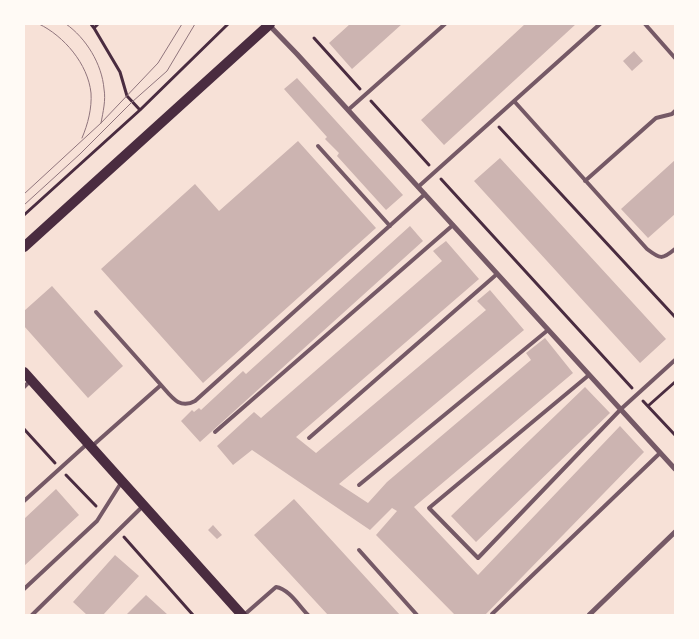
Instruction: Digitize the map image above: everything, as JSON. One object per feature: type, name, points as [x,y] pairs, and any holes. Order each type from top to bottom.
[{"type":"main road","points":[[24,247],[270,24]]},
{"type":"main road","points":[[26,380],[89,445],[243,615]]},
{"type":"street","points":[[270,24],[675,469]]},
{"type":"street","points":[[589,615],[675,532]]},
{"type":"lane","points":[[348,110],[445,24]]},
{"type":"lane","points":[[418,187],[600,24]]},
{"type":"lane","points":[[645,24],[675,58]]},
{"type":"lane","points":[[514,101],[647,249],[657,257],[664,257],[675,249]]},
{"type":"lane","points":[[585,181],[656,118],[672,114],[675,111]]},
{"type":"lane","points":[[318,146],[390,226]]},
{"type":"lane","points":[[96,312],[173,398],[182,404],[188,405],[195,401],[425,194]]},
{"type":"lane","points":[[215,432],[453,225]]},
{"type":"lane","points":[[309,438],[497,274]]},
{"type":"lane","points":[[359,485],[548,330]]},
{"type":"lane","points":[[589,374],[429,508],[478,558],[621,409],[675,360]]},
{"type":"lane","points":[[24,502],[161,385]]},
{"type":"lane","points":[[492,614],[660,453]]},
{"type":"lane","points":[[24,589],[98,521],[122,481]]},
{"type":"lane","points":[[32,615],[144,505]]},
{"type":"lane","points":[[359,550],[417,615]]},
{"type":"lane","points":[[243,615],[276,587],[282,588],[288,593],[308,615]]},
{"type":"path","points":[[90,24],[120,72],[127,96],[140,110]]},
{"type":"path","points":[[94,28],[98,24]]},
{"type":"path","points":[[24,215],[140,110],[228,24]]},
{"type":"path","points":[[314,38],[675,435]]},
{"type":"path","points":[[493,120],[675,317]]},
{"type":"path","points":[[648,406],[675,382]]},
{"type":"building","points":[[350,24],[402,24],[352,69],[329,43]]},
{"type":"building","points":[[525,24],[576,24],[444,145],[421,120]]},
{"type":"building","points":[[634,51],[643,61],[632,71],[623,61]]},
{"type":"building","points":[[297,78],[403,195],[386,210],[337,156],[339,153],[325,139],[327,137],[284,89]]},
{"type":"building","points":[[298,141],[376,228],[203,383],[101,269],[195,184],[219,211]]},
{"type":"building","points":[[500,158],[666,339],[640,363],[474,181]]},
{"type":"building","points":[[675,160],[675,214],[648,238],[621,209]]},
{"type":"building","points":[[410,226],[423,241],[200,442],[181,421],[192,410],[194,412],[199,408],[201,410],[243,371],[246,374]]},
{"type":"building","points":[[446,241],[479,279],[296,437],[316,453],[486,310],[477,301],[490,290],[524,330],[339,484],[368,503],[387,482],[531,360],[526,353],[545,338],[573,373],[414,507],[478,575],[620,426],[644,452],[485,615],[455,615],[376,535],[397,511],[392,508],[370,530],[252,450],[233,465],[217,446],[254,412],[261,418],[442,261],[433,251]]},
{"type":"building","points":[[52,286],[123,366],[88,398],[24,326],[24,311]]},
{"type":"building","points":[[585,387],[610,413],[476,542],[451,516]]},
{"type":"building","points":[[56,489],[79,515],[24,566],[24,519]]},
{"type":"building","points":[[294,499],[400,615],[328,615],[254,535]]},
{"type":"building","points":[[213,525],[222,535],[217,539],[208,530]]},
{"type":"building","points":[[115,555],[139,576],[103,615],[87,615],[73,602]]},
{"type":"building","points":[[146,595],[168,615],[126,615]]},
{"type":"tram line","points":[[39,24],[66,43],[80,62],[89,82],[91,104],[82,138]]},
{"type":"tram line","points":[[66,24],[92,52],[100,70],[105,97],[101,123]]},
{"type":"tram line","points":[[24,194],[101,123],[158,63],[182,24]]},
{"type":"tram line","points":[[24,205],[167,71],[195,24]]}]
